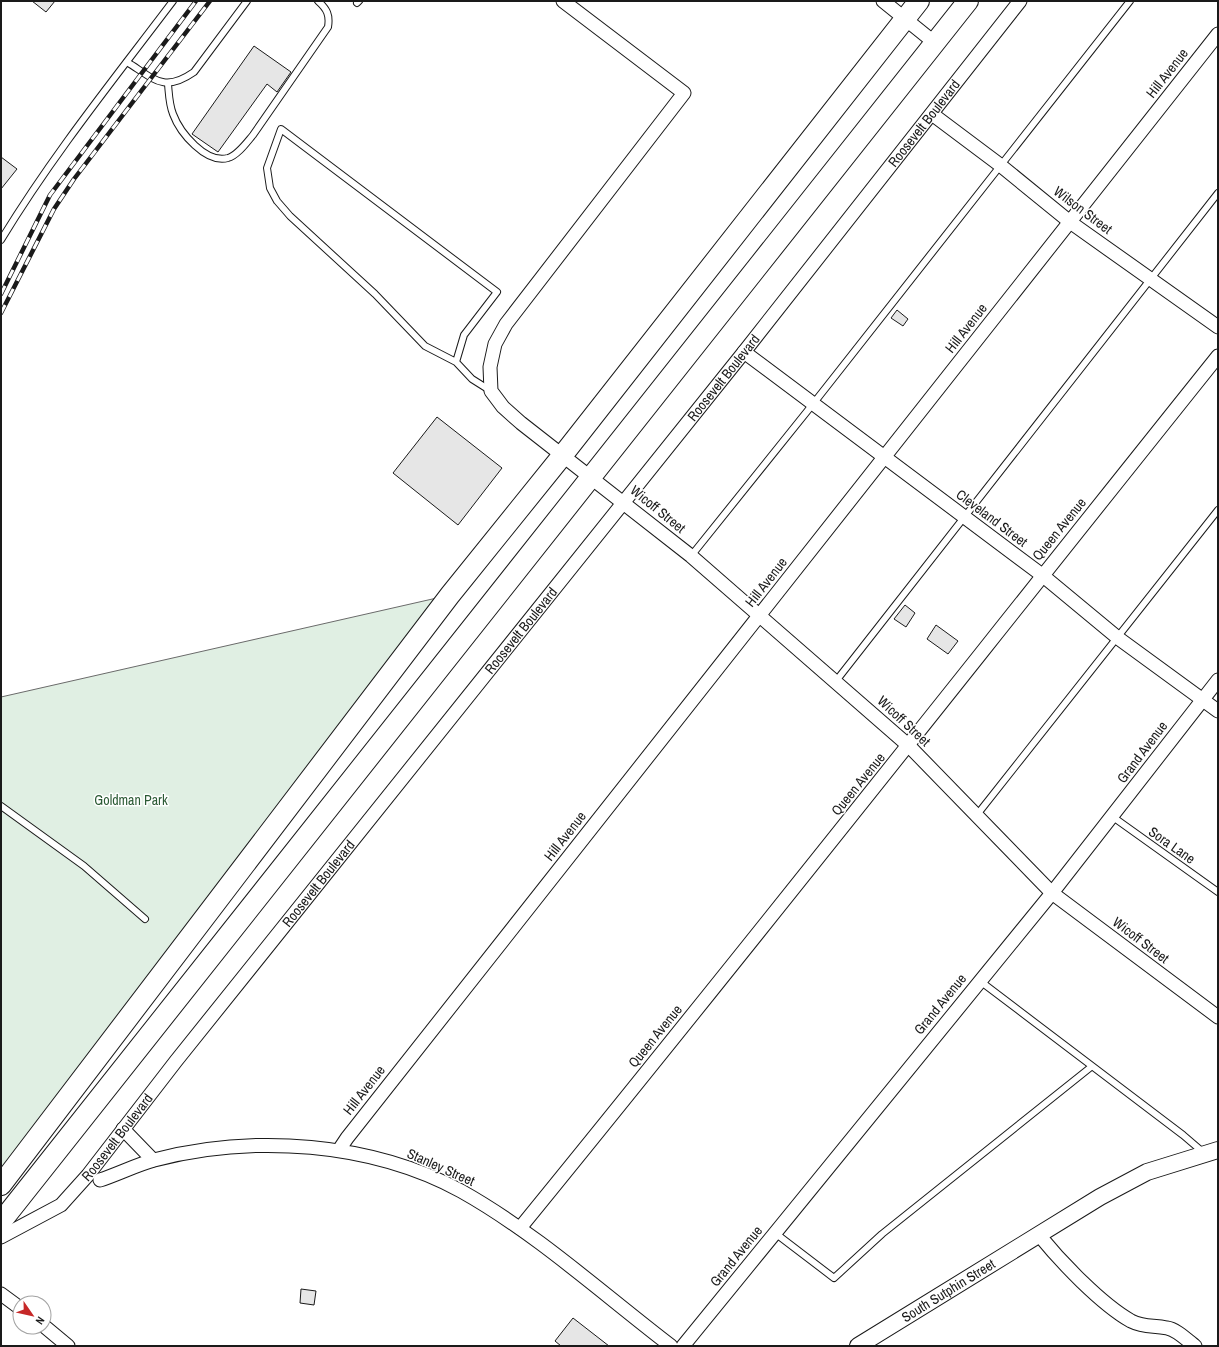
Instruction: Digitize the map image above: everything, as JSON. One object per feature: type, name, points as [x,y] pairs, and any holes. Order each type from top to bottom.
[{"type":"main road","points":[[1,1185],[445,601],[562,456],[919,1]]},
{"type":"main road","points":[[1,1222],[968,1]]},
{"type":"street","points":[[491,391],[490,367],[495,344],[506,324],[684,93],[563,1]]},
{"type":"street","points":[[883,1],[935,43]]},
{"type":"street","name":"Roosevelt Boulevard","points":[[1,1237],[61,1206],[88,1175],[181,1055],[744,352],[1020,1]]},
{"type":"street","name":"Hill Avenue","points":[[339,1150],[1218,34]]},
{"type":"street","name":"Wilson Street","points":[[932,114],[1000,165],[1070,222],[1218,327]]},
{"type":"street","name":"Cleveland Street","points":[[744,352],[1042,575],[1118,638],[1218,711]]},
{"type":"street","name":"Queen Avenue","points":[[520,1228],[909,746],[1042,575],[1218,356]]},
{"type":"street","name":"Wicoff Street","points":[[491,391],[503,407],[562,456],[624,502],[691,556],[909,746],[1052,893],[1218,1017]]},
{"type":"street","name":"Grand Avenue","points":[[683,1346],[1052,893],[1218,680]]},
{"type":"street","points":[[123,1130],[153,1160]]},
{"type":"street","name":"Stanley Street","points":[[100,1180],[153,1160],[172,1156],[251,1146],[288,1145],[339,1150],[407,1167],[460,1191],[520,1228],[671,1346]]},
{"type":"street","name":"South Sutphin Street","points":[[868,1344],[1100,1197],[1147,1172],[1211,1152]]},
{"type":"street","points":[[1038,1235],[1060,1260],[1104,1300],[1131,1321],[1146,1327],[1169,1328],[1196,1346]]},
{"type":"street","points":[[1,1294],[12,1302]]},
{"type":"street","points":[[52,1333],[68,1346]]},
{"type":"lane","points":[[1,240],[25,200],[173,1]]},
{"type":"lane","points":[[127,62],[157,81],[168,84],[182,80],[194,72],[248,1]]},
{"type":"lane","points":[[168,84],[171,107],[179,127],[205,153],[217,158],[229,158],[242,148],[253,135],[328,27],[330,18],[327,9],[318,1]]},
{"type":"lane","points":[[691,556],[813,404],[1130,1]]},
{"type":"lane","points":[[456,362],[464,335],[497,292],[280,129],[267,168],[270,188],[277,201],[290,216],[375,294],[425,346],[456,362],[472,379],[491,391]]},
{"type":"lane","points":[[836,681],[1218,193]]},
{"type":"lane","points":[[976,816],[1218,510]]},
{"type":"lane","points":[[1,806],[84,866],[145,919]]},
{"type":"lane","name":"Sora Lane","points":[[1112,817],[1218,892]]},
{"type":"lane","points":[[980,981],[1183,1135],[1211,1152]]},
{"type":"lane","points":[[775,1233],[834,1278],[882,1234],[1091,1066]]},
{"type":"green space","name":"Goldman Park","points":[[450,595],[1,1185],[1,697]]},
{"type":"building","points":[[32,1],[55,1],[46,12]]},
{"type":"building","points":[[254,46],[291,72],[277,92],[267,84],[218,152],[192,134]]},
{"type":"building","points":[[1,157],[17,169],[1,189]]},
{"type":"building","points":[[897,310],[908,319],[903,326],[891,318]]},
{"type":"building","points":[[437,417],[502,468],[458,525],[393,473]]},
{"type":"building","points":[[905,605],[915,613],[906,627],[894,619]]},
{"type":"building","points":[[936,625],[958,641],[948,654],[927,639]]},
{"type":"building","points":[[301,1289],[316,1291],[314,1305],[300,1303]]},
{"type":"building","points":[[573,1318],[609,1346],[561,1346],[555,1341]]},
{"type":"railway","points":[[1,294],[50,195],[196,1]]},
{"type":"railway","points":[[1,313],[54,209],[74,179],[210,1]]}]
